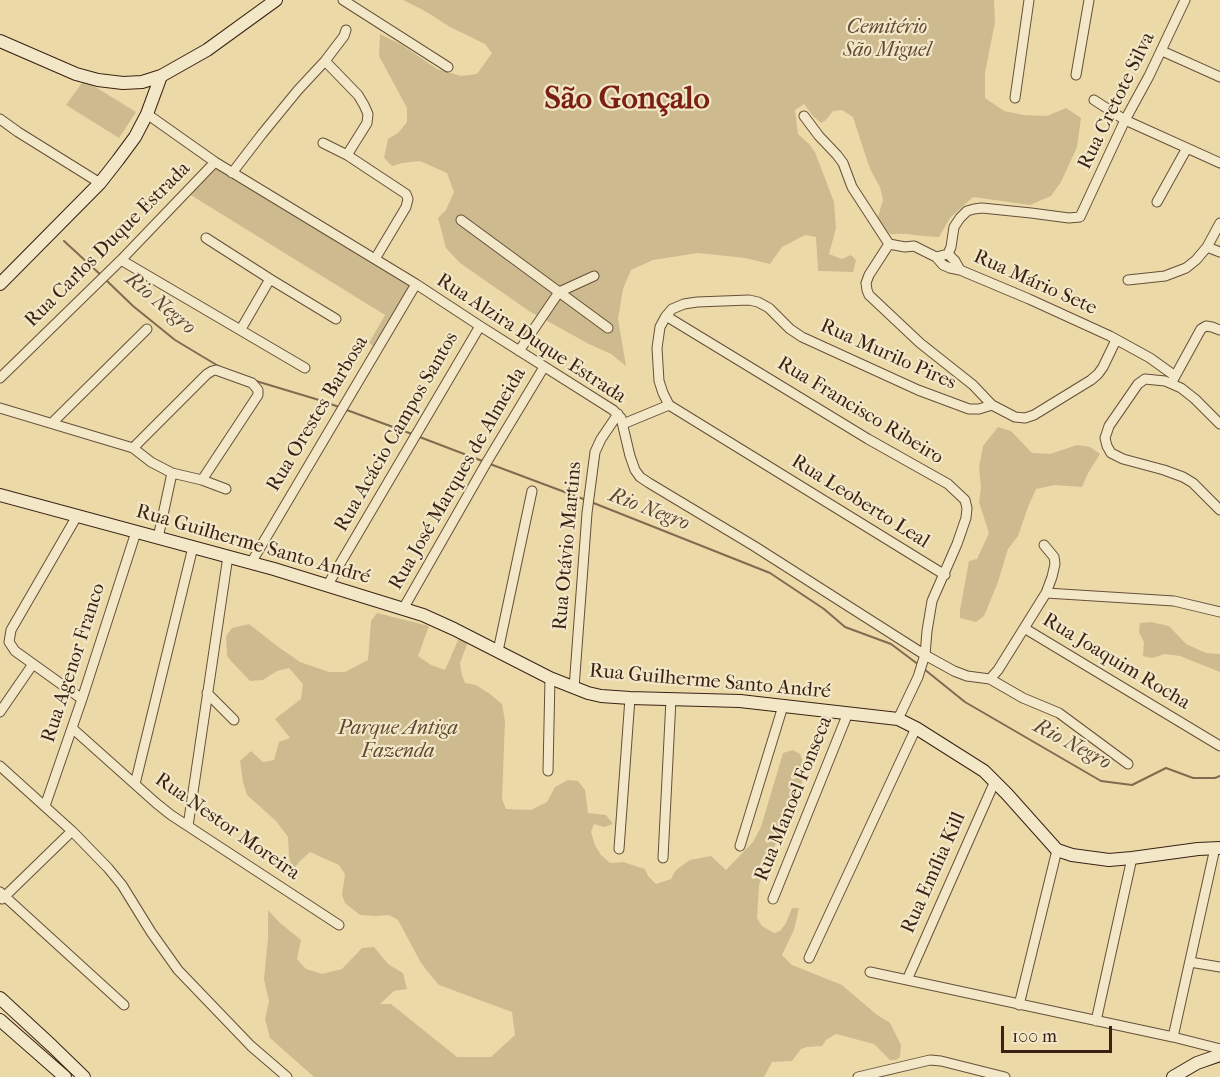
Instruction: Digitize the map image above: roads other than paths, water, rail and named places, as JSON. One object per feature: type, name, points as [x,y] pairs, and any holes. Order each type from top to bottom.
[{"type":"street","points":[[0,41],[76,74],[98,80],[123,83],[142,82],[161,76],[207,50],[276,0]]},
{"type":"street","points":[[1015,98],[1029,0]]},
{"type":"street","points":[[1076,75],[1089,0]]},
{"type":"street","name":"Rua Cretote Silva","points":[[948,254],[954,227],[967,211],[974,209],[1069,218],[1080,217],[1185,0]]},
{"type":"street","points":[[342,3],[448,67]]},
{"type":"street","points":[[232,173],[298,90],[325,61],[346,30]]},
{"type":"street","points":[[1162,51],[1220,77]]},
{"type":"street","points":[[325,61],[358,95],[368,114],[367,123],[346,155]]},
{"type":"street","points":[[0,284],[100,183],[135,137],[147,114],[161,76]]},
{"type":"street","points":[[1094,100],[1125,120],[1219,160]]},
{"type":"street","name":"Rua Alzira Duque Estrada","points":[[147,114],[214,162],[416,284],[618,414],[623,424],[630,456],[640,477],[754,546],[924,659],[967,676],[990,679],[1023,698],[1059,713],[1128,764]]},
{"type":"street","points":[[804,116],[843,163],[852,187],[889,244],[914,246],[936,257],[943,265],[960,270]]},
{"type":"street","points":[[0,119],[100,183]]},
{"type":"street","points":[[323,143],[346,155],[406,194],[408,199],[406,207],[375,259]]},
{"type":"street","points":[[1157,202],[1187,148]]},
{"type":"street","name":"Rua Carlos Duque Estrada","points":[[0,378],[122,260],[214,162]]},
{"type":"street","points":[[462,220],[608,328]]},
{"type":"street","points":[[1128,280],[1165,276],[1186,267],[1196,260],[1207,247],[1220,223]]},
{"type":"street","points":[[206,238],[336,319]]},
{"type":"street","points":[[889,244],[869,275],[866,283],[869,295],[920,343],[973,385],[992,405],[1015,417],[1034,416],[1091,380],[1098,374],[1109,357],[1116,340]]},
{"type":"street","points":[[1207,247],[1220,252]]},
{"type":"street","name":"Rua Mário Sete","points":[[936,257],[948,254],[960,270],[1029,299],[1150,358],[1220,424]]},
{"type":"street","points":[[122,260],[305,368]]},
{"type":"street","points":[[519,351],[559,292],[594,276]]},
{"type":"street","points":[[241,329],[270,279]]},
{"type":"street","name":"Rua Orestes Barbosa","points":[[251,562],[416,284]]},
{"type":"street","name":"Rua Murilo Pires","points":[[666,315],[672,309],[697,302],[749,300],[758,302],[769,308],[802,337],[918,390],[969,409],[992,405]]},
{"type":"street","points":[[623,424],[669,405],[659,381],[657,348],[660,327],[666,315]]},
{"type":"street","name":"Rua Francisco Ribeiro","points":[[666,315],[868,439],[948,484],[957,492],[965,500],[966,518],[945,575]]},
{"type":"street","name":"Rua Acácio Campos Santos","points":[[327,586],[480,326]]},
{"type":"street","points":[[1220,330],[1206,326],[1201,328],[1174,379],[1145,378],[1138,384],[1109,426],[1105,438],[1111,453],[1123,459],[1183,477],[1193,483],[1220,510]]},
{"type":"street","points":[[52,423],[147,329]]},
{"type":"street","name":"Rua José Marques de Almeida","points":[[404,609],[481,472],[544,367]]},
{"type":"street","points":[[134,448],[212,371],[216,370],[252,383],[258,390],[258,395],[202,480]]},
{"type":"street","name":"Rua Leoberto Leal","points":[[669,405],[945,575]]},
{"type":"street","points":[[0,408],[134,448],[151,462],[172,473],[202,480],[226,489]]},
{"type":"street","name":"Rua Otávio Martins","points":[[574,688],[587,513],[595,452],[618,414]]},
{"type":"street","points":[[158,538],[172,473]]},
{"type":"street","points":[[498,651],[532,491]]},
{"type":"street","name":"Rua Guilherme Santo André","points":[[0,495],[251,562],[423,615],[550,678],[601,696],[740,701],[898,719],[984,771],[1057,850]]},
{"type":"street","points":[[77,516],[11,630],[9,642],[15,651],[82,699]]},
{"type":"street","name":"Rua Agenor Franco","points":[[45,806],[136,532]]},
{"type":"street","points":[[990,679],[1046,593],[1055,564],[1044,545]]},
{"type":"street","points":[[135,784],[193,547]]},
{"type":"street","points":[[188,826],[228,556]]},
{"type":"street","points":[[898,719],[924,659],[931,609],[945,575]]},
{"type":"street","points":[[1046,593],[1174,601],[1220,612]]},
{"type":"street","name":"Rua Joaquim Rocha","points":[[1024,628],[1220,746]]},
{"type":"street","points":[[0,712],[33,664]]},
{"type":"street","points":[[548,771],[550,678]]},
{"type":"street","points":[[207,693],[234,720]]},
{"type":"street","points":[[619,849],[630,698]]},
{"type":"street","points":[[663,858],[671,699]]},
{"type":"street","points":[[741,846],[783,706]]},
{"type":"street","name":"Rua Manoel Fonseca","points":[[773,899],[848,713]]},
{"type":"street","name":"Rua Nestor Moreira","points":[[72,728],[156,803],[339,925]]},
{"type":"street","points":[[808,958],[916,728]]},
{"type":"street","points":[[0,766],[72,831],[108,868],[122,885],[178,970],[251,1046],[286,1077]]},
{"type":"street","name":"Rua Emília Kill","points":[[906,980],[995,781]]},
{"type":"street","points":[[72,831],[1,896],[124,1005]]},
{"type":"street","points":[[1019,1005],[1057,850],[1085,858],[1109,860],[1218,848],[1173,1037]]},
{"type":"street","points":[[1096,1021],[1132,858]]},
{"type":"street","points":[[1190,962],[1220,968]]},
{"type":"street","points":[[870,972],[1220,1049]]},
{"type":"street","points":[[0,998],[84,1077]]},
{"type":"street","points":[[0,1020],[65,1077]]},
{"type":"street","points":[[1173,1077],[1197,1063],[1220,1055]]},
{"type":"street","points":[[858,1077],[930,1060],[941,1061],[976,1073],[1005,1077]]},
{"type":"waterway","name":"Rio Negro","points":[[64,241],[102,276]]},
{"type":"waterway","name":"Rio Negro","points":[[106,280],[133,306],[175,340],[220,367]]},
{"type":"waterway","name":"Rio Negro","points":[[256,381],[339,407]]},
{"type":"waterway","name":"Rio Negro","points":[[344,409],[412,434]]},
{"type":"waterway","name":"Rio Negro","points":[[417,436],[485,462]]},
{"type":"waterway","name":"Rio Negro","points":[[490,464],[586,500]]},
{"type":"waterway","name":"Rio Negro","points":[[591,502],[770,573],[824,609],[845,627],[891,644],[919,665]]},
{"type":"waterway","name":"Rio Negro","points":[[924,669],[965,702],[1101,781],[1132,785],[1166,768],[1193,778],[1220,776]]},
{"type":"district","name":"São Gonçalo","points":[[627,100]]},
{"type":"park label","name":"Cemitério São Miguel","points":[[887,40]]},
{"type":"park label","name":"Parque Antiga Fazenda","points":[[398,740]]}]
